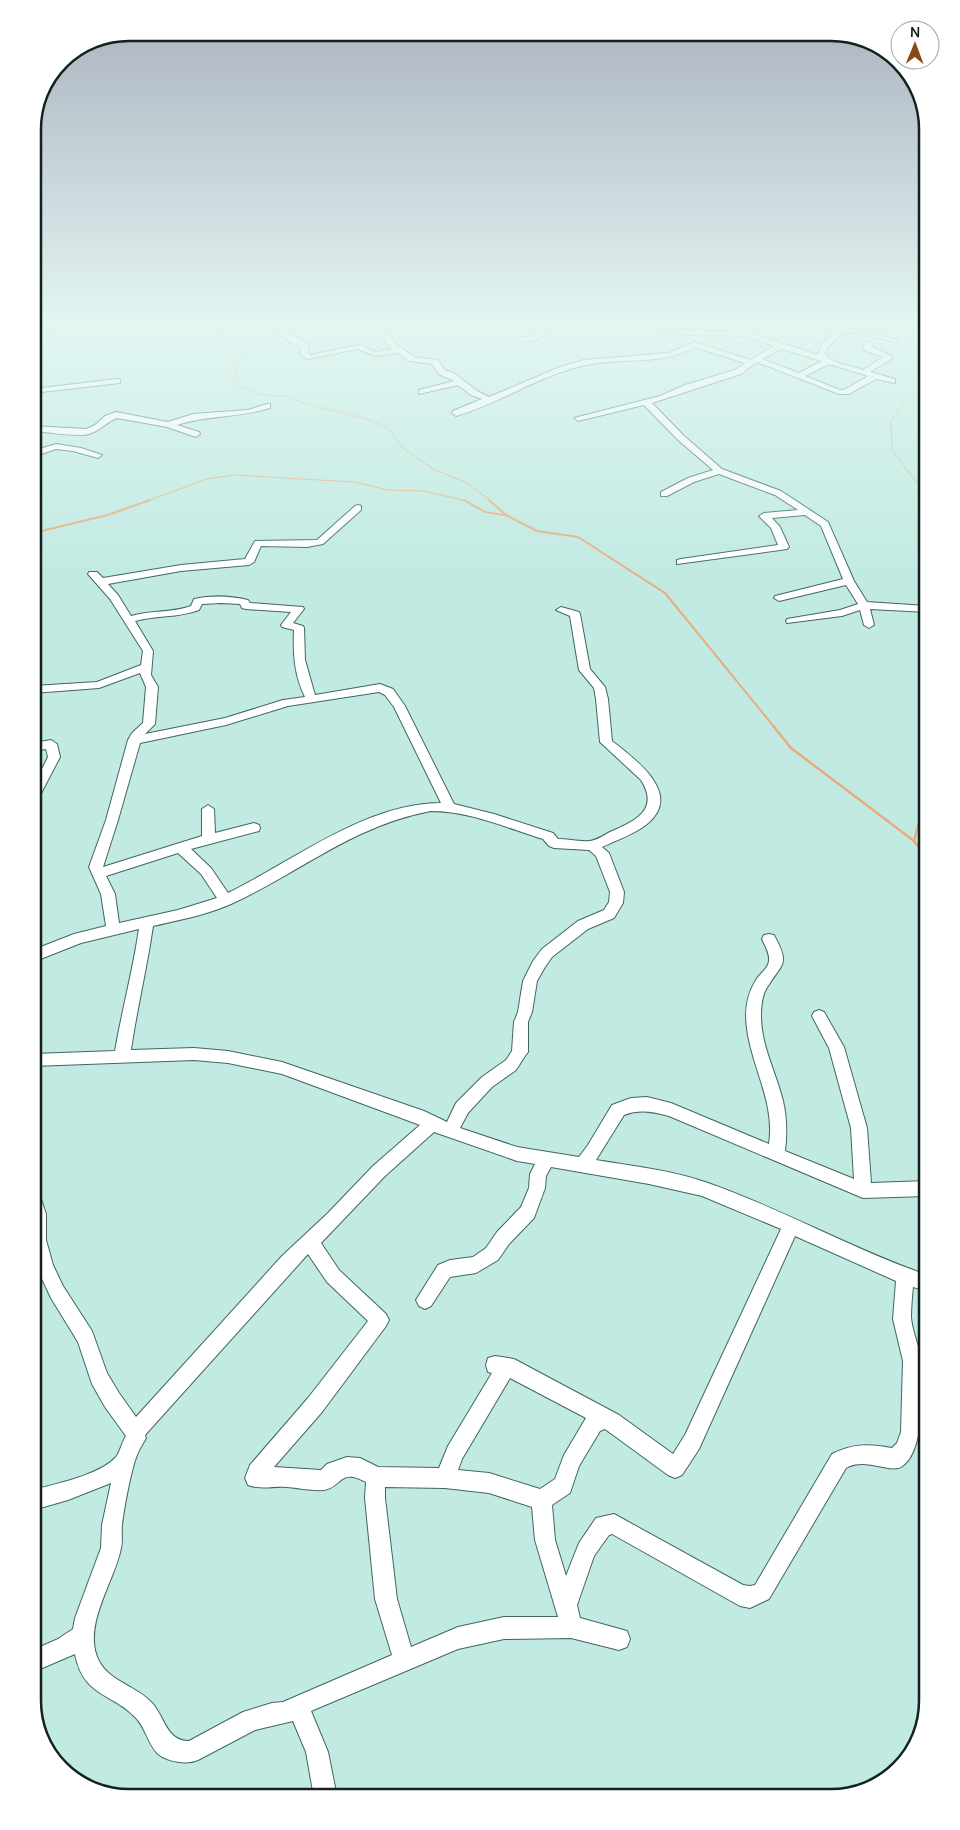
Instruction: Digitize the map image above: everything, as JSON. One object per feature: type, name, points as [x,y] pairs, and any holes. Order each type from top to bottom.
[{"type":"street","points":[[456,413],[476,405]]},
{"type":"street","points":[[578,418],[632,405]]},
{"type":"street","points":[[649,405],[680,437],[719,471],[778,493],[825,524],[849,581],[864,605],[869,625]]},
{"type":"street","points":[[168,425],[193,417],[249,412],[267,406]]},
{"type":"street","points":[[41,429],[87,432],[116,415],[168,425],[196,434]]},
{"type":"street","points":[[41,449],[52,446],[98,455]]},
{"type":"street","points":[[664,494],[692,480],[719,471]]},
{"type":"street","points":[[114,929],[108,894],[96,867],[112,820],[134,740],[149,724],[152,687],[145,675],[148,651],[114,596],[96,578],[249,562],[258,543],[307,544],[320,542],[358,508]]},
{"type":"street","points":[[681,562],[784,547],[775,527],[764,516],[807,512]]},
{"type":"street","points":[[779,598],[849,581]]},
{"type":"street","points":[[128,620],[145,615],[185,612],[195,608],[198,601],[208,600],[234,600],[244,602],[246,606],[299,609],[286,625],[299,628],[300,630],[297,646],[304,678],[311,698]]},
{"type":"street","points":[[791,622],[842,613],[864,605],[919,608]]},
{"type":"street","points":[[562,610],[575,614],[585,670],[599,687],[602,699],[606,742],[633,765],[655,793],[656,800],[644,820],[592,846]]},
{"type":"street","points":[[41,689],[99,685],[145,667]]},
{"type":"street","points":[[134,740],[182,731],[287,703],[380,688],[389,692],[399,706],[449,808]]},
{"type":"street","points":[[41,746],[50,744],[54,757],[41,782]]},
{"type":"street","points":[[41,953],[63,944],[114,929],[192,911],[226,900],[253,887],[323,846],[388,818],[431,807],[449,808],[548,836],[554,843],[592,846],[602,853],[617,892],[616,903],[609,914],[583,925],[547,953],[538,965],[530,981],[524,1012],[520,1022],[520,1052],[511,1065],[487,1082],[462,1108],[450,1132]]},
{"type":"street","points":[[208,809],[208,839]]},
{"type":"street","points":[[99,873],[208,839],[254,828]]},
{"type":"street","points":[[181,848],[206,871],[226,900]]},
{"type":"street","points":[[122,1057],[130,1005],[140,968],[147,922]]},
{"type":"street","points":[[769,939],[776,958],[773,972],[760,984],[755,998],[754,1024],[776,1101],[780,1137],[776,1154]]},
{"type":"street","points":[[819,1016],[836,1047],[859,1128],[863,1190]]},
{"type":"street","points":[[41,1060],[194,1054],[228,1057],[282,1068],[418,1116],[450,1132],[517,1154],[649,1176],[702,1189],[919,1280]]},
{"type":"street","points":[[582,1165],[594,1150],[618,1110],[631,1105],[647,1104],[671,1110],[863,1190],[919,1189]]},
{"type":"street","points":[[134,1429],[140,1427],[288,1262],[379,1171],[432,1123]]},
{"type":"street","points":[[425,1300],[444,1271],[450,1268],[476,1265],[492,1254],[503,1238],[528,1212],[537,1188],[538,1174],[548,1158]]},
{"type":"street","points":[[445,1478],[455,1453],[501,1366],[604,1418],[660,1455],[675,1468],[692,1442],[791,1226]]},
{"type":"street","points":[[310,1242],[333,1276],[380,1320],[315,1406],[258,1472],[255,1478],[284,1477],[324,1480],[334,1471],[347,1467],[360,1468],[376,1476],[445,1478],[489,1483],[542,1500]]},
{"type":"street","points":[[41,1253],[57,1292],[86,1337],[99,1377],[112,1400],[134,1429],[136,1438],[128,1451],[112,1525],[111,1548],[94,1595],[83,1635],[87,1661],[96,1675],[108,1687],[140,1706],[166,1746],[174,1750],[190,1752],[250,1720],[272,1714],[286,1713],[297,1706],[458,1638],[504,1628],[571,1627],[619,1639]]},
{"type":"street","points":[[566,1605],[586,1550],[603,1525],[614,1524],[740,1595],[750,1597],[762,1592],[839,1462],[848,1455],[857,1453],[896,1459],[906,1449],[911,1432],[912,1361],[902,1319],[905,1276]]},
{"type":"street","points":[[542,1500],[563,1486],[571,1462],[594,1424],[604,1418]]},
{"type":"street","points":[[41,1498],[58,1495],[90,1482],[122,1466],[126,1461]]},
{"type":"street","points":[[376,1476],[375,1498],[386,1599],[404,1660]]},
{"type":"street","points":[[542,1500],[540,1519],[543,1538],[566,1605],[571,1627]]},
{"type":"street","points":[[41,1657],[66,1647],[83,1635]]},
{"type":"street","points":[[297,1706],[312,1736],[324,1789]]},
{"type":"waterway","points":[[313,405],[367,419],[388,428],[403,448],[433,469],[465,482],[491,501]]},
{"type":"waterway","points":[[902,405],[891,421],[892,450],[919,485]]},
{"type":"waterway","points":[[147,501],[207,479],[233,475],[354,482],[388,490],[425,491],[466,501]]},
{"type":"waterway","points":[[41,531],[108,515],[150,500]]},
{"type":"waterway","points":[[489,500],[506,515],[537,531],[578,537],[665,593],[775,728]]},
{"type":"waterway","points":[[466,501],[485,512],[504,515]]},
{"type":"waterway","points":[[774,727],[791,748],[914,841]]},
{"type":"waterway","points":[[914,841],[919,822]]},
{"type":"waterway","points":[[914,841],[919,848]]}]
